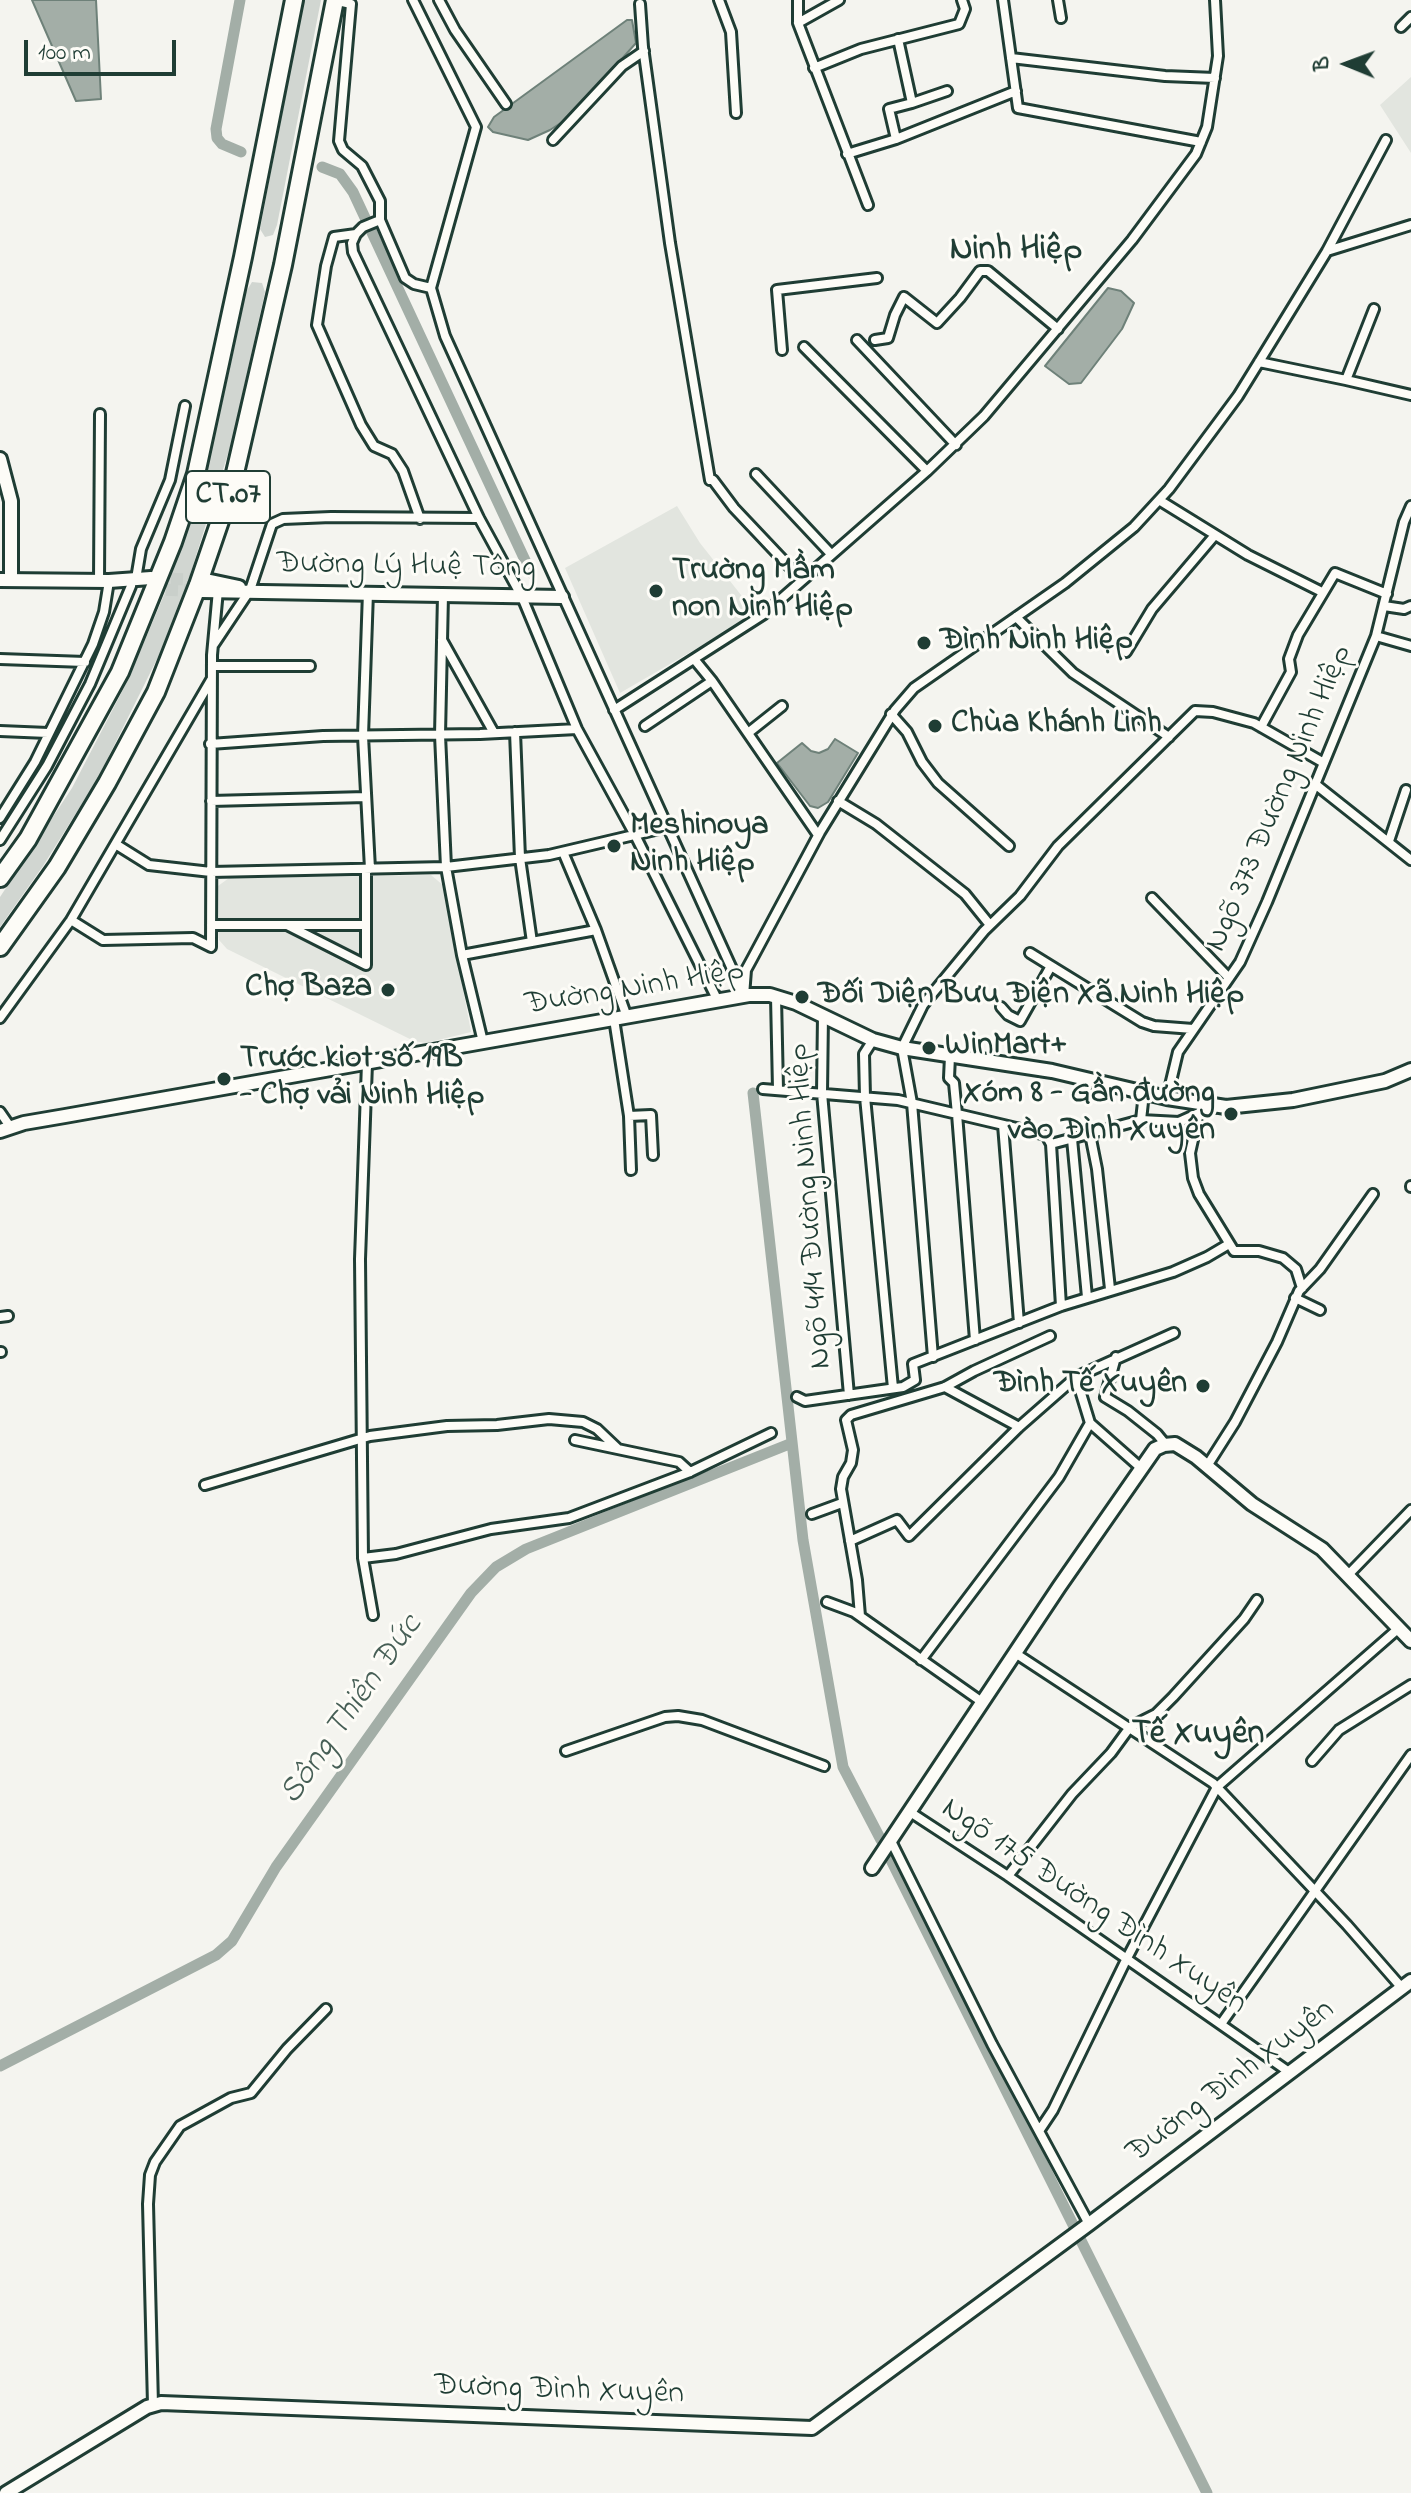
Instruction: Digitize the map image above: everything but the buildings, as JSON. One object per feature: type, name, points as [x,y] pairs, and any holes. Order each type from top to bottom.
[{"type":"highway","name":"CT.07","points":[[0,878],[28,839],[120,672],[173,542],[196,474],[294,0]]},
{"type":"highway","name":"CT.07","points":[[0,947],[57,867],[107,783],[156,692],[198,585],[232,486],[344,1]]},
{"type":"street","points":[[413,0],[476,127],[431,288],[445,336],[744,996]]},
{"type":"street","points":[[439,0],[455,30],[506,104]]},
{"type":"street","points":[[719,0],[731,32],[736,113]]},
{"type":"street","points":[[798,0],[798,23],[868,205]]},
{"type":"street","points":[[798,23],[839,0]]},
{"type":"street","points":[[814,68],[898,39],[959,24],[965,9],[962,0]]},
{"type":"street","points":[[1003,0],[1018,108],[1201,142]]},
{"type":"street","points":[[1058,0],[1061,18]]},
{"type":"street","points":[[614,710],[764,614],[956,445],[1058,329],[1132,240],[1196,154],[1207,127],[1218,56],[1215,0]]},
{"type":"street","points":[[344,1],[338,135],[343,150],[362,166],[374,186],[380,201],[378,221],[405,278],[431,288]]},
{"type":"street","points":[[640,4],[670,243],[712,480],[802,580]]},
{"type":"street","points":[[1401,27],[1411,17]]},
{"type":"street","points":[[898,39],[912,103]]},
{"type":"street","points":[[553,140],[622,66],[644,51]]},
{"type":"street","points":[[1011,58],[1165,76],[1215,78]]},
{"type":"street","points":[[896,139],[889,109],[947,91]]},
{"type":"street","points":[[847,154],[896,139],[1016,91]]},
{"type":"street","points":[[744,996],[746,970],[818,835],[891,714],[914,688],[1065,583],[1134,527],[1159,500],[1238,396],[1327,251],[1386,140]]},
{"type":"street","points":[[378,221],[334,237],[317,325],[361,425],[374,446],[392,454],[403,471],[420,519]]},
{"type":"street","points":[[1327,251],[1411,225]]},
{"type":"street","points":[[360,230],[352,243],[353,252],[479,518],[522,597],[577,729],[635,835],[718,1001]]},
{"type":"street","points":[[875,340],[888,338],[904,297],[937,323],[980,271],[988,271],[1058,329]]},
{"type":"street","points":[[782,350],[777,290],[877,278]]},
{"type":"street","points":[[1346,380],[1374,309]]},
{"type":"street","points":[[857,340],[956,445]]},
{"type":"street","points":[[804,347],[927,471]]},
{"type":"street","points":[[1259,362],[1411,395]]},
{"type":"street","points":[[0,840],[47,766],[90,684],[134,582],[141,549],[170,480],[185,406]]},
{"type":"street","points":[[0,818],[35,762],[85,662],[104,612],[100,414]]},
{"type":"street","points":[[0,459],[11,501],[6,580],[150,584]]},
{"type":"street","points":[[756,474],[831,554]]},
{"type":"street","points":[[1159,500],[1215,535],[1322,592]]},
{"type":"street","name":"Ngõ 373 Đường Ninh Hiệp","points":[[1167,1098],[1178,1052],[1240,962],[1267,902],[1376,636],[1404,522],[1411,506]]},
{"type":"street","points":[[213,645],[250,590],[272,524],[283,519],[479,518]]},
{"type":"street","points":[[1126,652],[1152,609],[1215,535]]},
{"type":"street","points":[[1261,727],[1291,672],[1289,659],[1298,635],[1335,573],[1387,594]]},
{"type":"street","name":"Đường Lý Huệ Tông","points":[[204,586],[250,590],[562,597]]},
{"type":"street","points":[[71,920],[103,940],[193,938],[211,947],[210,744],[218,586]]},
{"type":"street","points":[[287,925],[366,965],[368,869],[363,736],[368,592]]},
{"type":"street","points":[[443,595],[440,735],[446,867],[462,955],[483,1042]]},
{"type":"street","points":[[1384,606],[1404,609],[1411,606]]},
{"type":"street","points":[[1016,617],[1073,673],[1169,737]]},
{"type":"street","points":[[1376,636],[1411,646]]},
{"type":"street","points":[[440,637],[494,733]]},
{"type":"street","points":[[0,659],[85,662]]},
{"type":"street","points":[[694,659],[818,835]]},
{"type":"street","points":[[212,666],[310,666]]},
{"type":"street","points":[[0,1018],[71,920],[212,679]]},
{"type":"street","points":[[645,726],[712,681]]},
{"type":"street","points":[[748,733],[782,706]]},
{"type":"street","points":[[933,1357],[912,1103],[902,1048],[923,1005],[990,925],[1020,896],[1058,846],[1195,711],[1213,712],[1261,727],[1324,763]]},
{"type":"street","points":[[891,714],[907,732],[922,762],[938,783],[1009,846]]},
{"type":"street","points":[[210,744],[577,729]]},
{"type":"street","points":[[0,731],[48,733]]},
{"type":"street","points":[[515,732],[520,858],[532,942]]},
{"type":"street","points":[[1315,784],[1411,860]]},
{"type":"street","points":[[1389,841],[1406,790]]},
{"type":"street","points":[[211,801],[366,797]]},
{"type":"street","points":[[838,801],[876,824],[965,894],[990,925]]},
{"type":"street","points":[[117,845],[149,865],[211,872],[446,867],[563,852],[668,827]]},
{"type":"street","points":[[563,852],[596,930],[621,1018],[631,1170]]},
{"type":"street","points":[[1152,898],[1229,978]]},
{"type":"street","points":[[211,925],[366,925]]},
{"type":"street","points":[[462,955],[596,930]]},
{"type":"street","points":[[1030,953],[1142,1022],[1193,1029]]},
{"type":"street","points":[[1001,1007],[1020,1021],[1051,966]]},
{"type":"street","name":"Đường Ninh Hiệp","points":[[5,1129],[744,996],[776,997],[823,1015],[873,1040],[902,1048],[1052,1071],[1167,1098],[1226,1107],[1293,1100],[1385,1081],[1411,1070]]},
{"type":"street","points":[[776,997],[778,1089]]},
{"type":"street","name":"Ngõ 414 Đường Ninh Hiệp","points":[[823,1015],[822,1093],[849,1395]]},
{"type":"street","points":[[873,1040],[864,1054],[865,1097],[893,1388]]},
{"type":"street","points":[[950,1056],[949,1078],[954,1083],[975,1340]]},
{"type":"street","points":[[367,1063],[360,1259],[363,1558],[373,1615]]},
{"type":"street","points":[[763,1089],[912,1103],[1046,1135],[1051,1144],[1061,1306]]},
{"type":"street","points":[[1141,1120],[1144,1093]]},
{"type":"street","points":[[1051,1144],[1141,1120],[1179,1122],[1208,1108],[1226,1107]]},
{"type":"street","points":[[0,1112],[5,1129]]},
{"type":"street","points":[[1199,1113],[1190,1153],[1193,1178],[1199,1194],[1232,1248],[1243,1253],[1259,1251],[1283,1258],[1296,1269],[1302,1288]]},
{"type":"street","points":[[629,1116],[651,1115],[653,1155]]},
{"type":"street","points":[[1003,1125],[1019,1323]]},
{"type":"street","points":[[1090,1134],[1097,1169],[1110,1289]]},
{"type":"street","points":[[1072,1139],[1087,1297]]},
{"type":"street","points":[[1207,1466],[1241,1411],[1277,1342],[1295,1298],[1320,1269],[1373,1194]]},
{"type":"street","points":[[797,1397],[805,1401],[903,1387],[915,1380],[913,1364],[1061,1306],[1173,1272],[1232,1248]]},
{"type":"street","points":[[1295,1298],[1320,1310]]},
{"type":"street","points":[[850,1541],[897,1520],[909,1536],[1019,1427],[1076,1377],[1174,1333]]},
{"type":"street","points":[[860,1616],[859,1588],[841,1489],[853,1450],[846,1420],[851,1415],[945,1387],[1050,1336]]},
{"type":"street","points":[[1116,1357],[1105,1397],[1128,1411],[1166,1445]]},
{"type":"street","points":[[1076,1377],[1090,1423],[1141,1468]]},
{"type":"street","points":[[945,1387],[1019,1427]]},
{"type":"street","points":[[205,1485],[362,1438],[447,1426],[497,1425],[549,1419],[583,1422],[597,1429],[617,1448]]},
{"type":"street","points":[[921,1660],[1059,1477],[1090,1423]]},
{"type":"street","points":[[363,1558],[396,1554],[491,1529],[569,1518],[690,1472],[771,1433]]},
{"type":"street","points":[[575,1440],[679,1462],[690,1472]]},
{"type":"street","points":[[872,1868],[1155,1449],[1175,1444],[1252,1504],[1322,1549],[1411,1641]]},
{"type":"street","points":[[812,1514],[842,1503]]},
{"type":"street","points":[[1348,1575],[1411,1510]]},
{"type":"street","points":[[1008,1876],[1072,1794],[1111,1753],[1130,1727],[1156,1714],[1173,1697],[1244,1619],[1257,1600]]},
{"type":"street","points":[[827,1602],[860,1616],[982,1702]]},
{"type":"street","points":[[1039,2131],[1053,2110],[1126,1960],[1217,1787],[1399,1628]]},
{"type":"street","points":[[1015,1653],[1217,1787],[1406,1984]]},
{"type":"street","points":[[1312,1761],[1339,1730],[1411,1685]]},
{"type":"street","points":[[566,1751],[665,1717],[678,1716],[702,1720],[824,1766]]},
{"type":"street","points":[[1221,2024],[1411,1755]]},
{"type":"street","name":"Ngõ 175 Đường Đình Xuyên","points":[[910,1812],[1008,1876],[1289,2072]]},
{"type":"street","points":[[891,1841],[1087,2226]]},
{"type":"street","name":"Đường Đình Xuyên","points":[[6,2493],[161,2403],[812,2428],[1087,2226],[1406,1984]]},
{"type":"street","points":[[153,2405],[148,2204],[150,2175],[155,2162],[180,2126],[231,2098],[251,2093],[287,2049],[326,2009]]},
{"type":"shaded area","points":[[32,0],[96,0],[101,99],[76,101]]},
{"type":"shaded area","points":[[304,0],[321,0],[277,225],[273,235],[265,237],[260,229]]},
{"type":"shaded area","points":[[627,20],[632,20],[636,43],[570,117],[528,140],[493,132],[488,127],[494,117]]},
{"type":"shaded area","points":[[1411,77],[1411,153],[1380,105]]},
{"type":"shaded area","points":[[252,282],[262,283],[265,292],[232,441],[185,591],[159,655],[98,778],[43,866],[0,927],[0,897],[72,788],[128,680],[164,595],[196,503],[222,404],[246,292]]},
{"type":"shaded area","points":[[1108,288],[1121,291],[1134,303],[1122,329],[1081,383],[1069,384],[1045,366]]},
{"type":"shaded area","name":"Trường Mầm non Ninh Hiệp","points":[[677,506],[700,543],[756,614],[620,693],[565,568]]},
{"type":"shaded area","points":[[835,739],[858,753],[828,802],[818,808],[810,806],[777,763],[802,743],[819,753],[828,749]]},
{"type":"shaded area","name":"Chợ Baza","points":[[431,875],[444,886],[471,1032],[426,1043],[414,1041],[227,949],[219,940],[218,886],[229,878]]},
{"type":"waterway","points":[[240,0],[216,129],[217,138],[222,144],[241,152]]},
{"type":"waterway","points":[[322,167],[340,174],[353,192],[531,573]]},
{"type":"waterway","points":[[753,1093],[803,1540],[843,1767],[881,1840]]},
{"type":"waterway","name":"Sông Thiên Đức","points":[[0,2066],[216,1955],[232,1941],[276,1867],[471,1593],[496,1567],[526,1549],[792,1443]]},
{"type":"waterway","points":[[890,1858],[1207,2493]]},
{"type":"tunnel","points":[[153,578],[206,580]]},
{"type":"tunnel","points":[[148,589],[201,591]]},
{"type":"place","name":"Trường Mầm non Ninh Hiệp","points":[[656,591]]},
{"type":"place","name":"Đình Ninh Hiệp","points":[[924,643]]},
{"type":"place","name":"Chùa Khánh Linh","points":[[935,726]]},
{"type":"place","name":"Meshinoya Ninh Hiệp","points":[[614,846]]},
{"type":"place","name":"Chợ Baza","points":[[388,990]]},
{"type":"place","name":"Đối Diện Bưu Điện Xã Ninh Hiệp","points":[[802,997]]},
{"type":"place","name":"WinMart+","points":[[929,1048]]},
{"type":"place","name":"Trước kiot số 19B - Chợ vải Ninh Hiệp","points":[[224,1079]]},
{"type":"place","name":"Xóm 8 - Gần đường vào Đình Xuyên","points":[[1231,1114]]},
{"type":"place","name":"Đình Tế Xuyên","points":[[1203,1386]]},
{"type":"district","name":"Ninh Hiệp","points":[[1016,252]]},
{"type":"district","name":"Tế Xuyên","points":[[1198,1736]]}]
